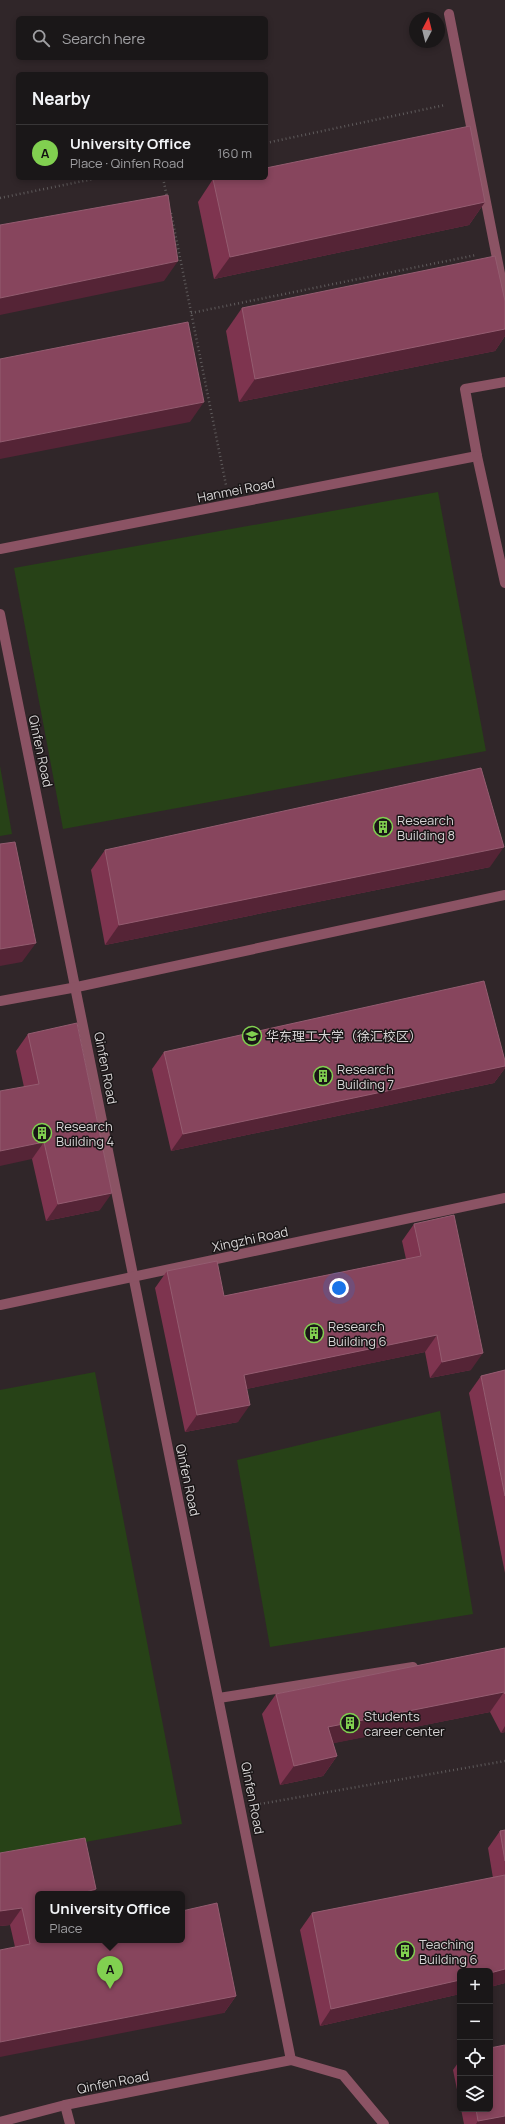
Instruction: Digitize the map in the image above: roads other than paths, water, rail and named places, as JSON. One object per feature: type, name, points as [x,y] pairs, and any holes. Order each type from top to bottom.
[{"type":"street","points":[[449,14],[505,299]]},
{"type":"street","points":[[505,382],[466,389],[477,456],[505,583]]},
{"type":"street","name":"Hanmei Road","points":[[0,549],[477,456]]},
{"type":"street","name":"Qinfen Road","points":[[0,614],[292,2060],[65,2105],[0,2122]]},
{"type":"street","points":[[0,1001],[76,987],[505,895]]},
{"type":"street","name":"Xingzhi Road","points":[[0,1305],[505,1198]]},
{"type":"street","points":[[220,1698],[420,1666]]},
{"type":"street","points":[[292,2060],[343,2075],[384,2124]]},
{"type":"street","points":[[65,2105],[70,2124]]},
{"type":"place","name":"Research Building 8","points":[[383,827]]},
{"type":"place","name":"华东理工大学（徐汇校区）","points":[[252,1036]]},
{"type":"place","name":"Research Building 7","points":[[323,1076]]},
{"type":"place","name":"Research Building 4","points":[[42,1133]]},
{"type":"place","name":"Research Building 6","points":[[314,1333]]},
{"type":"place","name":"Students career center","points":[[350,1723]]},
{"type":"place","name":"Teaching Building 6","points":[[405,1951]]},
{"type":"place","name":"University Office","points":[[110,1989]]}]
